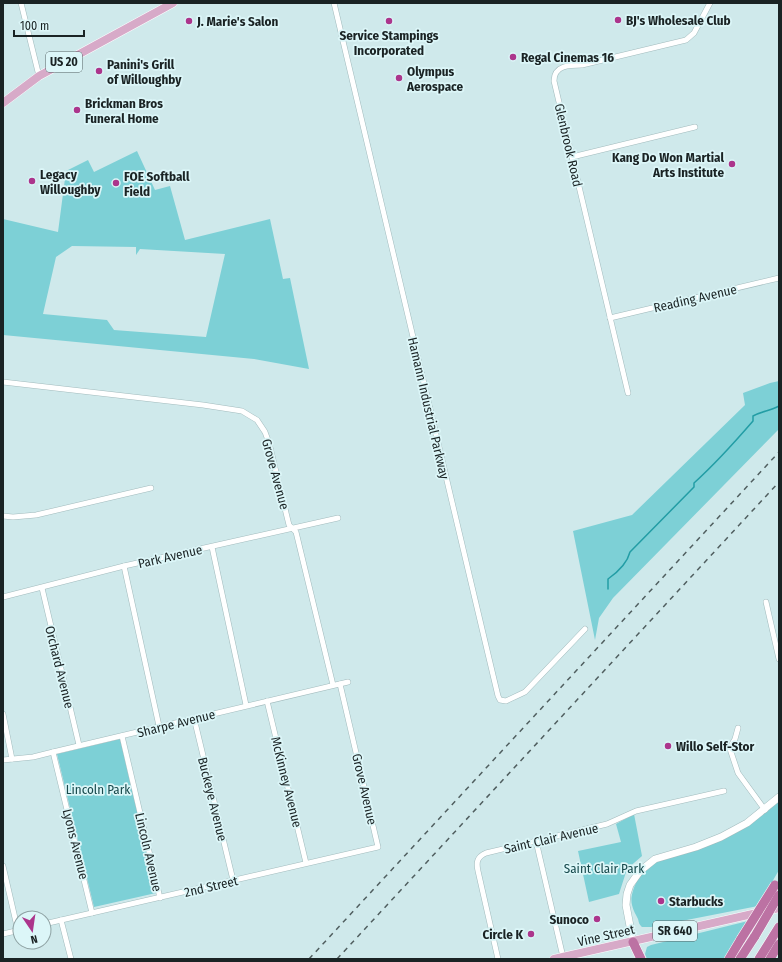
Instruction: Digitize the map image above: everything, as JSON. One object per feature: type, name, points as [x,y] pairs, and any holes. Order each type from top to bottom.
[{"type":"highway","points":[[729,959],[777,882]]},
{"type":"highway","points":[[740,959],[779,895]]},
{"type":"highway","points":[[759,959],[778,929]]},
{"type":"highway","points":[[633,942],[635,959]]},
{"type":"highway","points":[[633,942],[641,959]]},
{"type":"highway","points":[[770,959],[779,944]]},
{"type":"main road","name":"US 20","points":[[3,103],[40,76],[173,3]]},
{"type":"main road","name":"Vine Street","points":[[559,958],[779,908]]},
{"type":"street","points":[[21,3],[40,76]]},
{"type":"street","name":"Hamann Industrial Parkway","points":[[334,3],[500,700],[506,701],[525,692],[585,629]]},
{"type":"street","name":"Glenbrook Road","points":[[628,393],[554,81],[556,72],[561,68],[582,65],[686,40],[694,33],[710,3]]},
{"type":"street","points":[[572,156],[695,128]]},
{"type":"street","name":"Reading Avenue","points":[[610,318],[779,278]]},
{"type":"street","name":"Grove Avenue","points":[[3,382],[203,405],[242,411],[257,420],[270,443],[289,525],[296,532],[333,685]]},
{"type":"street","points":[[3,516],[36,515],[151,488]]},
{"type":"street","name":"Park Avenue","points":[[3,597],[124,566],[338,518]]},
{"type":"street","points":[[212,547],[246,705]]},
{"type":"street","points":[[124,566],[160,726]]},
{"type":"street","name":"Orchard Avenue","points":[[42,588],[79,745]]},
{"type":"street","points":[[766,602],[779,659]]},
{"type":"street","name":"Sharpe Avenue","points":[[3,760],[32,757],[348,682]]},
{"type":"street","name":"Grove Avenue","points":[[340,684],[378,847]]},
{"type":"street","name":"McKinney Avenue","points":[[267,701],[306,863]]},
{"type":"street","points":[[3,714],[12,759]]},
{"type":"street","name":"Buckeye Avenue","points":[[194,718],[233,880]]},
{"type":"street","points":[[738,728],[730,750],[738,773],[765,810]]},
{"type":"street","name":"Lincoln Avenue","points":[[122,736],[160,898]]},
{"type":"street","name":"Lyons Avenue","points":[[53,752],[92,913]]},
{"type":"street","name":"Saint Clair Avenue","points":[[498,959],[478,871],[478,858],[481,855],[607,824],[636,811],[724,791]]},
{"type":"street","points":[[633,942],[626,905],[627,894],[630,885],[640,871],[655,859],[696,847],[721,837],[747,823],[779,798]]},
{"type":"street","points":[[536,841],[559,958]]},
{"type":"street","name":"2nd Street","points":[[52,922],[378,847]]},
{"type":"street","points":[[3,866],[14,910]]},
{"type":"street","points":[[61,920],[71,959]]},
{"type":"green space","points":[[137,151],[155,190],[170,186],[185,240],[270,219],[283,279],[290,278],[309,369],[254,359],[3,335],[3,219],[58,232],[66,171],[88,160],[94,172]],"holes":[[[72,246],[136,247],[136,255],[140,249],[225,254],[206,337],[114,330],[107,320],[43,314],[56,257]]]},
{"type":"green space","points":[[779,381],[779,429],[613,598],[599,618],[595,640],[573,531],[632,515],[745,405],[743,393]]},
{"type":"green space","name":"Lincoln Park","points":[[120,739],[156,893],[94,907],[57,754]]},
{"type":"green space","points":[[779,801],[779,870],[758,906],[651,927],[641,926],[632,907],[631,900],[633,890],[638,879],[647,867],[666,858],[700,849],[736,833],[769,810]]},
{"type":"green space","name":"Saint Clair Park","points":[[634,814],[642,856],[627,869],[619,894],[589,902],[578,851],[621,842],[616,824]]},
{"type":"green space","points":[[748,921],[725,959],[647,959],[645,954],[647,947],[651,945]]},
{"type":"waterway","points":[[608,589],[608,579],[622,567],[630,552],[694,487],[694,483],[753,421],[753,416],[779,406]]},
{"type":"railway","points":[[309,959],[779,452]]},
{"type":"railway","points":[[337,959],[779,482]]},
{"type":"place","name":"BJ's Wholesale Club","points":[[618,20]]},
{"type":"place","name":"J. Marie's Salon","points":[[189,21]]},
{"type":"place","name":"Service Stampings Incorporated","points":[[389,21]]},
{"type":"place","name":"Regal Cinemas 16","points":[[513,57]]},
{"type":"place","name":"Panini's Grill of Willoughby","points":[[99,71]]},
{"type":"place","name":"Olympus Aerospace","points":[[399,78]]},
{"type":"place","name":"Brickman Bros Funeral Home","points":[[77,110]]},
{"type":"place","name":"Kang Do Won Martial Arts Institute","points":[[732,164]]},
{"type":"place","name":"Legacy Willoughby","points":[[32,181]]},
{"type":"place","name":"FOE Softball Field","points":[[116,183]]},
{"type":"place","name":"Willo Self-Stor","points":[[668,746]]},
{"type":"place","name":"Starbucks","points":[[661,901]]},
{"type":"place","name":"Sunoco","points":[[597,919]]},
{"type":"place","name":"Circle K","points":[[531,934]]}]
